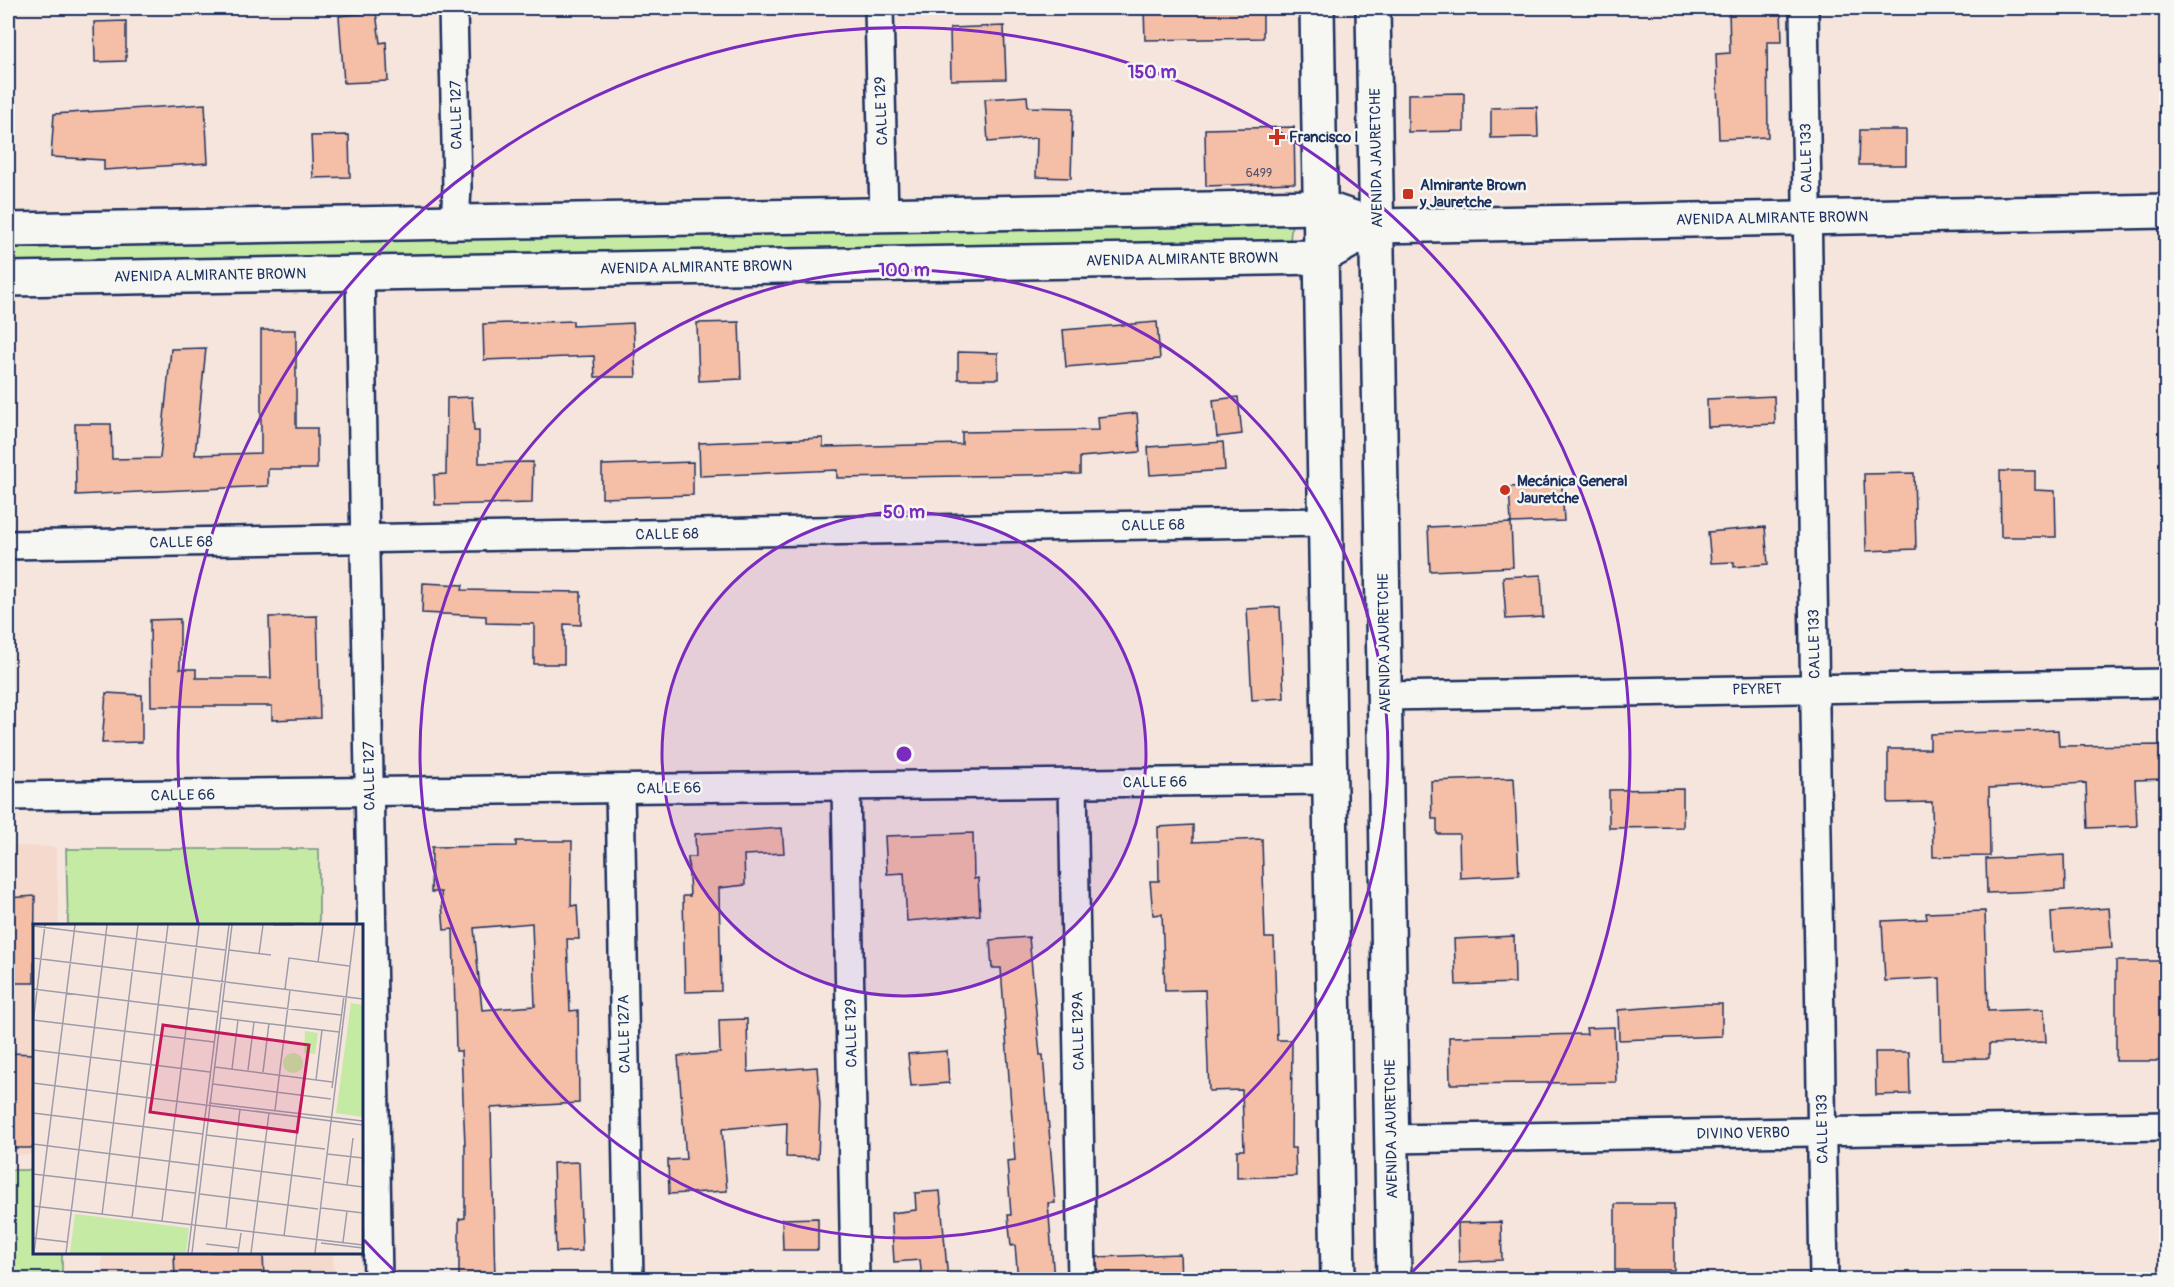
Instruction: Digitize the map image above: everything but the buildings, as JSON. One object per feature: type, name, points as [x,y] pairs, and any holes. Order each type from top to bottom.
[{"type":"main road","points":[[1317,8],[1338,1280]]},
{"type":"main road","name":"AVENIDA JAURETCHE","points":[[1373,8],[1394,1280]]},
{"type":"main road","name":"AVENIDA ALMIRANTE BROWN","points":[[8,230],[1321,207],[1377,226],[2166,211]]},
{"type":"main road","name":"AVENIDA ALMIRANTE BROWN","points":[[8,279],[1321,257],[1377,226]]},
{"type":"street","name":"CALLE 127","points":[[453,8],[457,187],[455,223]]},
{"type":"street","name":"CALLE 129","points":[[879,8],[884,215]]},
{"type":"street","name":"CALLE 133","points":[[1803,8],[1824,1280]]},
{"type":"street","name":"CALLE 127","points":[[360,273],[378,1280]]},
{"type":"street","name":"CALLE 68","points":[[8,545],[1326,522]]},
{"type":"street","name":"PEYRET","points":[[1384,696],[2166,683]]},
{"type":"street","name":"CALLE 66","points":[[8,796],[1330,780]]},
{"type":"street","name":"CALLE 129A","points":[[1073,783],[1082,1280]]},
{"type":"street","name":"CALLE 129","points":[[846,786],[855,1280]]},
{"type":"street","name":"CALLE 127A","points":[[620,789],[629,1280]]},
{"type":"street","name":"DIVINO VERBO","points":[[1391,1139],[2166,1126]]},
{"type":"shaded area","points":[[8,846],[56,847],[59,924],[33,924],[33,1155],[8,1155]]},
{"type":"shaded area","points":[[102,1254],[333,1254],[334,1279],[102,1279]]},
{"type":"green space","points":[[1292,220],[1290,241],[8,263],[8,242]]},
{"type":"green space","points":[[66,849],[319,849],[319,924],[68,924]]},
{"type":"green space","points":[[8,1170],[33,1170],[33,1254],[62,1254],[62,1279],[8,1279]]},
{"type":"place","name":"Francisco I","points":[[1277,137]]},
{"type":"place","name":"Almirante Brown y Jauretche","points":[[1408,194]]},
{"type":"place","name":"Mecánica General Jauretche","points":[[1505,490]]}]
